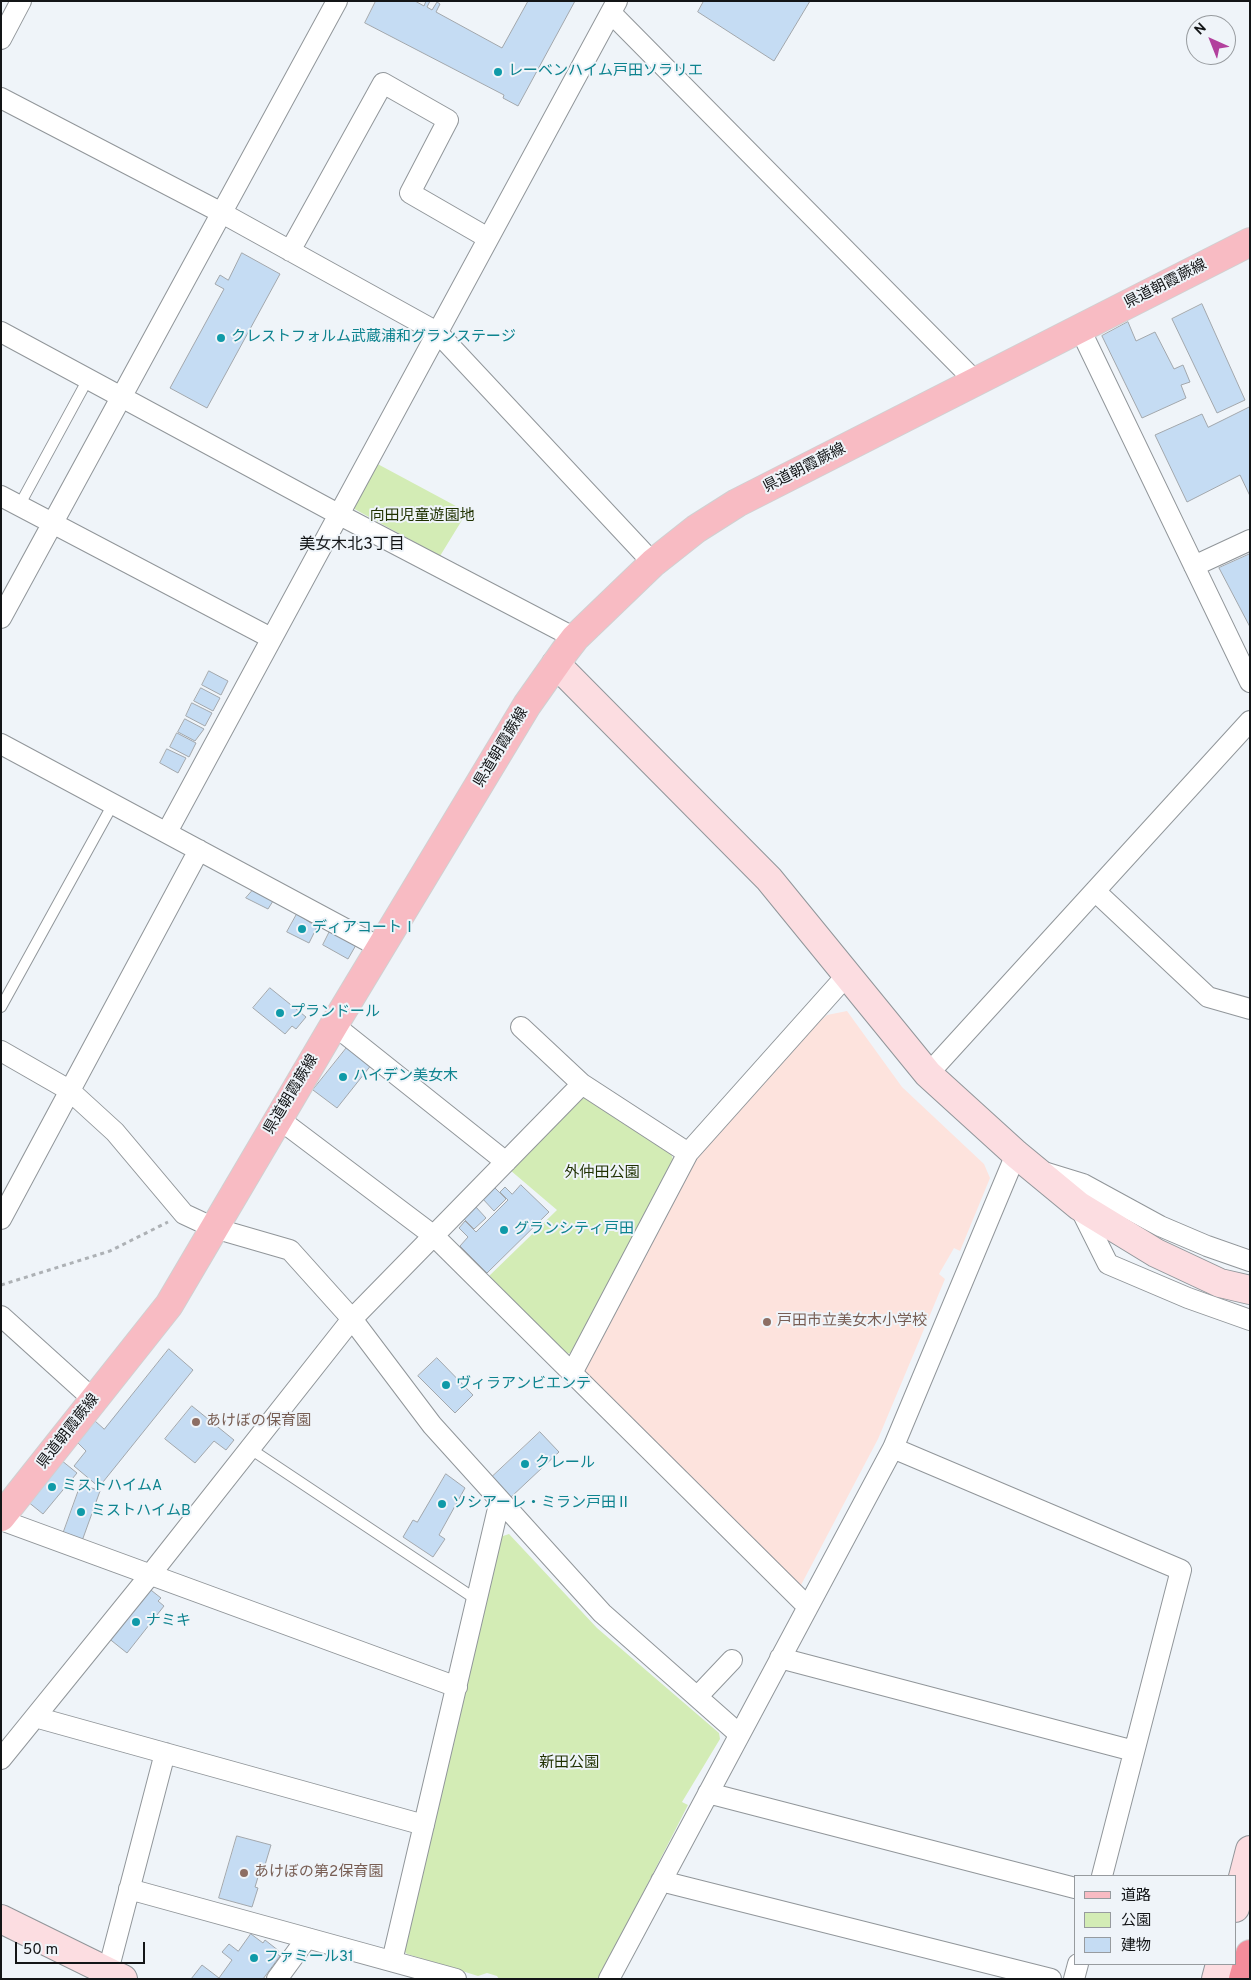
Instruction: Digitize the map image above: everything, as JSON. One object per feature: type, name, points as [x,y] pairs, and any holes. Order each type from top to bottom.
[{"type":"highway","points":[[1243,1979],[1250,1954]]},
{"type":"main road","name":"県道朝霞蕨線","points":[[1,1519],[168,1306],[334,1025],[527,705],[575,638],[652,563],[696,529],[737,503],[1250,242]]},
{"type":"street","points":[[1,39],[21,1]]},
{"type":"street","points":[[1,618],[54,524],[337,1]]},
{"type":"street","points":[[166,832],[614,7],[976,382]]},
{"type":"street","points":[[290,251],[383,83],[448,120],[410,193],[488,238]]},
{"type":"street","points":[[1,98],[222,213],[437,332],[652,563]]},
{"type":"street","points":[[1080,329],[1250,682]]},
{"type":"street","points":[[1,332],[338,514],[575,638]]},
{"type":"street","points":[[1,496],[272,638]]},
{"type":"street","points":[[1194,566],[1250,540]]},
{"type":"street","points":[[556,664],[769,879],[928,1074],[1025,1162],[1079,1206],[1156,1253],[1220,1283],[1250,1290]]},
{"type":"street","points":[[928,1074],[1250,721]]},
{"type":"street","points":[[1,744],[381,948]]},
{"type":"street","points":[[1,1219],[199,850]]},
{"type":"street","points":[[1095,891],[1208,997],[1250,1009]]},
{"type":"street","points":[[572,1373],[688,1153],[847,975]]},
{"type":"street","points":[[334,1025],[506,1162]]},
{"type":"street","points":[[521,1027],[582,1084],[688,1153]]},
{"type":"street","points":[[1,1051],[69,1090],[115,1132],[184,1214],[214,1228],[290,1250],[352,1319],[432,1425],[602,1613],[740,1734]]},
{"type":"street","points":[[2,1756],[150,1575],[352,1319],[582,1084]]},
{"type":"street","points":[[279,1119],[434,1236],[808,1607]]},
{"type":"street","points":[[1025,1162],[1083,1184],[1160,1226],[1207,1246],[1250,1261]]},
{"type":"street","points":[[609,1979],[892,1448],[1025,1162]]},
{"type":"street","points":[[1079,1206],[1108,1264],[1188,1298],[1250,1320]]},
{"type":"street","points":[[1,1316],[94,1400]]},
{"type":"street","points":[[892,1448],[1181,1570],[1102,1875]]},
{"type":"street","points":[[392,1961],[500,1500]]},
{"type":"street","points":[[1,1519],[457,1686]]},
{"type":"street","points":[[780,1658],[1134,1750]]},
{"type":"street","points":[[697,1697],[732,1660]]},
{"type":"street","points":[[35,1717],[424,1825]]},
{"type":"street","points":[[1,1919],[116,1975],[129,1889],[165,1753]]},
{"type":"street","points":[[708,1793],[1074,1888]]},
{"type":"street","points":[[1236,1904],[1250,1850]]},
{"type":"street","points":[[661,1881],[1051,1979]]},
{"type":"street","points":[[129,1889],[456,1979]]},
{"type":"street","points":[[277,1979],[307,1938]]},
{"type":"street","points":[[1074,1979],[1078,1965]]},
{"type":"street","points":[[1216,1979],[1220,1965]]},
{"type":"lane","points":[[20,506],[88,379]]},
{"type":"lane","points":[[1,1007],[113,804]]},
{"type":"lane","points":[[250,1448],[477,1600]]},
{"type":"path","points":[[1,1285],[110,1251],[184,1214]]},
{"type":"shaded area","name":"戸田市立美女木小学校","points":[[847,1011],[902,1087],[984,1164],[990,1178],[960,1251],[954,1248],[939,1274],[945,1279],[878,1439],[800,1587],[587,1374],[584,1364],[695,1155],[808,1032],[827,1015]]},
{"type":"green space","name":"向田児童遊園地","points":[[372,461],[467,512],[440,556],[349,506]]},
{"type":"green space","name":"外仲田公園","points":[[588,1097],[670,1151],[674,1162],[574,1352],[563,1355],[487,1278],[557,1210],[510,1170],[577,1100]]},
{"type":"green space","name":"新田公園","points":[[509,1534],[597,1628],[719,1733],[720,1739],[682,1802],[688,1805],[599,1979],[499,1979],[497,1976],[487,1973],[478,1976],[407,1954],[402,1949],[500,1537]]},
{"type":"building","name":"レーベンハイム戸田ソラリエ","points":[[376,1],[415,1],[424,6],[426,1],[430,1],[427,7],[432,10],[437,2],[440,4],[436,12],[502,48],[528,1],[575,1],[518,106],[503,98],[504,95],[365,23]]},
{"type":"building","points":[[704,1],[810,1],[774,61],[698,12]]},
{"type":"building","name":"クレストフォルム武蔵浦和グランステージ","points":[[242,253],[280,274],[207,408],[170,388],[224,289],[215,284],[220,275],[228,280]]},
{"type":"building","points":[[1202,304],[1245,400],[1217,413],[1172,319]]},
{"type":"building","points":[[1128,322],[1136,341],[1155,332],[1174,369],[1183,365],[1190,382],[1181,385],[1186,398],[1142,418],[1102,336]]},
{"type":"building","points":[[1250,407],[1250,496],[1240,475],[1187,502],[1155,435],[1202,414],[1208,427]]},
{"type":"building","points":[[1250,554],[1250,627],[1219,568]]},
{"type":"building","points":[[209,671],[228,681],[221,695],[202,685]]},
{"type":"building","points":[[201,688],[220,698],[213,711],[194,701]]},
{"type":"building","points":[[192,703],[212,713],[205,726],[186,716]]},
{"type":"building","points":[[185,719],[204,729],[195,741],[178,732]]},
{"type":"building","points":[[177,733],[196,743],[189,757],[170,747]]},
{"type":"building","points":[[167,749],[186,758],[178,773],[160,763]]},
{"type":"building","points":[[253,890],[273,901],[268,909],[246,898]]},
{"type":"building","name":"ディアコートⅠ","points":[[297,914],[317,927],[309,943],[287,932]]},
{"type":"building","points":[[330,931],[356,945],[348,959],[323,945]]},
{"type":"building","name":"プランドール","points":[[270,988],[306,1017],[296,1029],[292,1026],[285,1034],[253,1008]]},
{"type":"building","name":"ハイデン美女木","points":[[349,1045],[372,1064],[337,1108],[313,1090]]},
{"type":"building","name":"グランシティ戸田","points":[[521,1185],[549,1212],[487,1273],[460,1246],[468,1237],[459,1228],[465,1221],[476,1232],[508,1200],[500,1192],[505,1187],[512,1194]]},
{"type":"building","points":[[494,1187],[506,1199],[494,1211],[482,1198]]},
{"type":"building","points":[[475,1206],[486,1218],[474,1229],[463,1218]]},
{"type":"building","points":[[169,1349],[193,1370],[99,1487],[74,1466],[86,1451],[77,1442],[95,1421],[104,1429]]},
{"type":"building","name":"ヴィラアンビエンテ","points":[[437,1358],[473,1395],[455,1413],[418,1376]]},
{"type":"building","name":"あけぼの保育園","points":[[192,1406],[234,1440],[226,1450],[214,1441],[195,1463],[165,1439]]},
{"type":"building","name":"クレール","points":[[540,1432],[559,1452],[511,1497],[492,1477]]},
{"type":"building","name":"ミストハイムA","points":[[61,1460],[77,1473],[43,1514],[27,1501]]},
{"type":"building","name":"ソシアーレ・ミラン戸田Ⅱ","points":[[446,1474],[465,1488],[439,1535],[445,1539],[433,1557],[403,1537],[413,1520],[417,1522]]},
{"type":"building","name":"ミストハイムB","points":[[81,1484],[100,1491],[82,1541],[63,1534]]},
{"type":"building","name":"ナミキ","points":[[147,1587],[161,1598],[158,1601],[164,1606],[127,1653],[107,1637]]},
{"type":"building","points":[[237,1836],[271,1845],[265,1865],[262,1864],[255,1887],[258,1888],[252,1907],[219,1898]]},
{"type":"building","name":"ファミール31","points":[[251,1934],[263,1943],[265,1940],[279,1951],[277,1954],[280,1956],[263,1979],[191,1979],[202,1965],[219,1978],[232,1960],[222,1952],[229,1944],[238,1951]]},
{"type":"place","name":"レーベンハイム戸田ソラリエ","points":[[498,72]]},
{"type":"place","name":"クレストフォルム武蔵浦和グランステージ","points":[[221,338]]},
{"type":"place","name":"ディアコートⅠ","points":[[302,929]]},
{"type":"place","name":"プランドール","points":[[280,1013]]},
{"type":"place","name":"ハイデン美女木","points":[[343,1077]]},
{"type":"place","name":"グランシティ戸田","points":[[504,1230]]},
{"type":"place","name":"戸田市立美女木小学校","points":[[767,1322]]},
{"type":"place","name":"ヴィラアンビエンテ","points":[[446,1385]]},
{"type":"place","name":"あけぼの保育園","points":[[196,1422]]},
{"type":"place","name":"クレール","points":[[525,1464]]},
{"type":"place","name":"ミストハイムA","points":[[52,1487]]},
{"type":"place","name":"ソシアーレ・ミラン戸田Ⅱ","points":[[442,1504]]},
{"type":"place","name":"ミストハイムB","points":[[81,1512]]},
{"type":"place","name":"ナミキ","points":[[136,1622]]},
{"type":"place","name":"あけぼの第2保育園","points":[[244,1873]]},
{"type":"place","name":"ファミール31","points":[[254,1958]]},
{"type":"district","name":"美女木北3丁目","points":[[352,546]]}]
